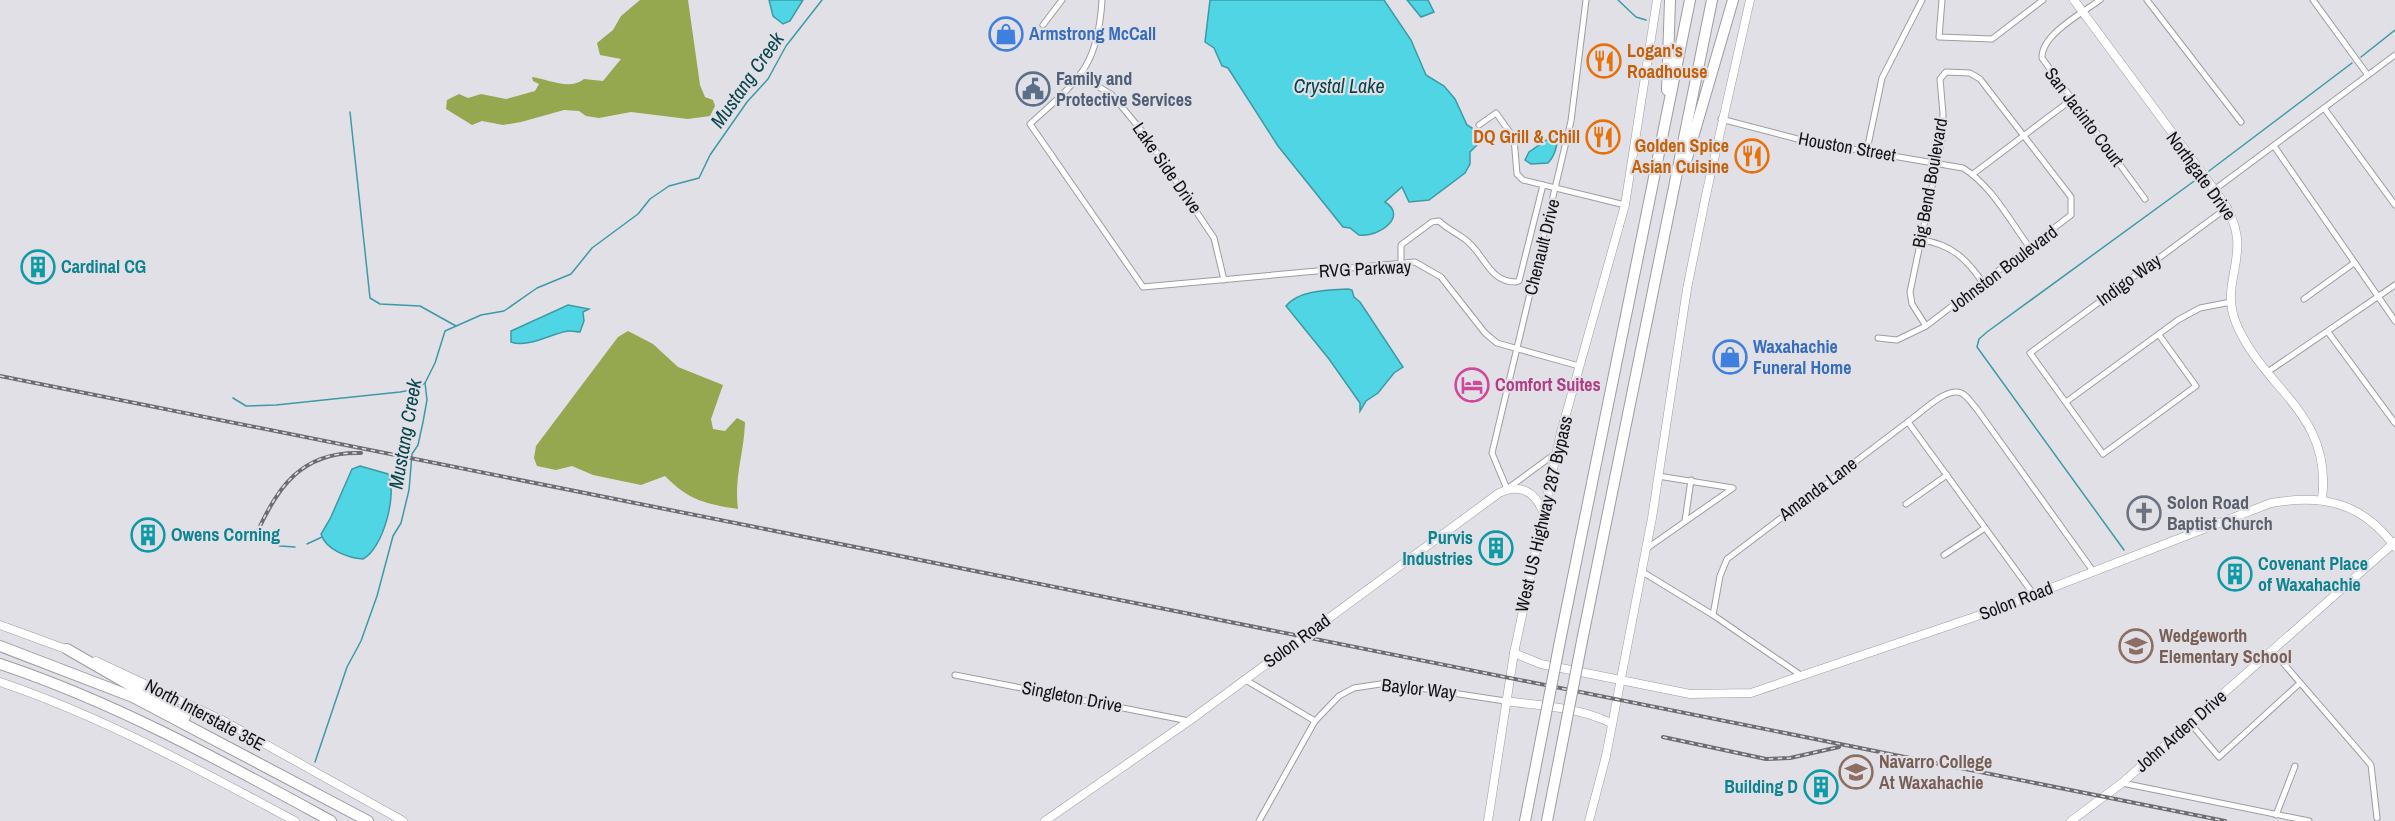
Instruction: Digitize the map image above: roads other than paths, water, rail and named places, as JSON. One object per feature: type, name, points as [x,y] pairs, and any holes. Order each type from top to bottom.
[{"type":"highway","points":[[1659,159],[1668,81],[1670,0]]},
{"type":"highway","points":[[1525,821],[1690,0]]},
{"type":"highway","points":[[1547,821],[1712,0]]},
{"type":"highway","points":[[1676,188],[1681,181],[1733,0]]},
{"type":"highway","points":[[0,646],[133,697],[368,821]]},
{"type":"highway","points":[[67,649],[169,707],[194,723],[205,735]]},
{"type":"highway","points":[[0,664],[125,713],[188,743],[331,821]]},
{"type":"highway","points":[[0,672],[52,687],[125,713]]},
{"type":"main road","name":"West US Highway 287 Bypass","points":[[1488,821],[1505,701],[1556,453],[1625,205],[1657,0]]},
{"type":"main road","points":[[1589,821],[1606,756],[1646,549],[1687,289],[1721,119],[1750,0]]},
{"type":"main road","name":"Northgate Drive","points":[[2074,0],[2228,207],[2235,221],[2239,241],[2231,302],[2237,324],[2296,407],[2315,440],[2324,476],[2322,499]]},
{"type":"main road","points":[[1508,489],[1515,487],[1532,494],[1543,513]]},
{"type":"main road","name":"Solon Road","points":[[1045,821],[1189,720],[1508,489]]},
{"type":"main road","name":"Solon Road","points":[[1514,653],[1541,664],[1690,694],[1735,695],[1751,693],[1803,677],[2034,595],[2271,503],[2294,499],[2322,499],[2359,513],[2376,525],[2394,544]]},
{"type":"main road","name":"John Arden Drive","points":[[2071,821],[2122,783],[2394,544]]},
{"type":"main road","name":"North Interstate 35E","points":[[0,625],[67,649],[222,720],[403,821]]},
{"type":"main road","points":[[0,682],[52,700],[103,722],[295,821]]},
{"type":"main road","points":[[1505,701],[1536,703],[1570,710],[1611,723]]},
{"type":"street","points":[[1043,25],[1062,0]]},
{"type":"street","points":[[1081,76],[1100,32],[1102,0]]},
{"type":"street","name":"Chenault Drive","points":[[1508,489],[1494,463],[1492,453],[1557,188],[1571,121],[1586,0]]},
{"type":"street","points":[[1867,150],[1882,78],[1922,0]]},
{"type":"street","points":[[1942,0],[1939,37],[1992,39],[2043,0]]},
{"type":"street","name":"San Jacinto Court","points":[[2100,0],[2048,39],[2042,51],[2043,63],[2145,199]]},
{"type":"street","points":[[2147,0],[2241,122]]},
{"type":"street","points":[[2313,0],[2367,74]]},
{"type":"street","points":[[2214,189],[2395,55]]},
{"type":"street","name":"Big Bend Boulevard","points":[[1926,326],[1912,304],[1910,292],[1937,162],[1943,114],[1940,79],[1946,72],[1970,74],[1980,79],[2024,136]]},
{"type":"street","name":"RVG Parkway","points":[[1081,76],[1030,124],[1143,287],[1415,262],[1441,277],[1485,333],[1497,344],[1579,366]]},
{"type":"street","name":"Lake Side Drive","points":[[1081,76],[1112,95],[1142,131],[1214,238],[1224,280]]},
{"type":"street","points":[[2030,248],[1993,196],[1973,174],[2071,100]]},
{"type":"street","points":[[2324,108],[2395,205]]},
{"type":"street","points":[[1479,125],[1496,113],[1514,138],[1517,174],[1523,180],[1625,205]]},
{"type":"street","name":"Houston Street","points":[[1721,119],[1805,141],[1937,162],[1963,168],[1973,174]]},
{"type":"street","name":"Johnston Boulevard","points":[[1878,338],[1898,340],[1926,326],[2068,220],[2073,210],[2070,197],[2024,136]]},
{"type":"street","points":[[2274,146],[2395,321]]},
{"type":"street","points":[[1401,264],[1401,244],[1432,222],[1438,221],[1450,232],[1467,241],[1497,278],[1515,282],[1519,280],[1543,185]]},
{"type":"street","name":"Indigo Way","points":[[2066,402],[2030,353],[2228,207]]},
{"type":"street","points":[[1921,240],[1950,247],[1968,261],[1983,283]]},
{"type":"street","points":[[2304,299],[2354,263]]},
{"type":"street","points":[[2269,371],[2395,285]]},
{"type":"street","points":[[2159,334],[2196,386],[2103,454],[2066,402],[2159,334],[2200,308],[2231,302]]},
{"type":"street","points":[[2328,332],[2395,423]]},
{"type":"street","name":"Amanda Lane","points":[[1713,615],[1719,577],[1727,559],[1908,422],[1945,396],[1958,392],[1964,394],[1976,408],[2093,572]]},
{"type":"street","points":[[1908,422],[2034,595]]},
{"type":"street","points":[[1508,489],[1556,453]]},
{"type":"street","points":[[1906,504],[1947,475]]},
{"type":"street","points":[[1646,549],[1733,488],[1658,476]]},
{"type":"street","points":[[1685,521],[1691,480]]},
{"type":"street","points":[[1944,555],[1985,528]]},
{"type":"street","points":[[1640,571],[1713,615],[1803,677]]},
{"type":"street","points":[[2272,650],[2371,765],[2377,818]]},
{"type":"street","name":"Singleton Drive","points":[[955,675],[1189,720]]},
{"type":"street","points":[[1244,679],[1315,721]]},
{"type":"street","name":"Baylor Way","points":[[1259,821],[1315,721],[1339,696],[1354,688],[1387,683],[1505,701]]},
{"type":"street","points":[[2190,723],[2219,758],[2300,683]]},
{"type":"street","points":[[2276,815],[2295,766]]},
{"type":"street","points":[[2122,783],[2308,821]]},
{"type":"water","points":[[769,0],[803,0],[790,21],[783,24],[773,16]]},
{"type":"water","name":"Crystal Lake","points":[[1210,0],[1384,0],[1411,40],[1426,75],[1444,86],[1455,99],[1467,125],[1480,133],[1481,141],[1470,152],[1470,164],[1465,173],[1429,200],[1409,202],[1402,187],[1385,202],[1392,208],[1394,214],[1388,225],[1381,230],[1359,235],[1350,228],[1343,227],[1278,146],[1228,68],[1222,66],[1214,48],[1205,42]]},
{"type":"water","points":[[1407,0],[1428,0],[1434,12],[1421,17]]},
{"type":"water","points":[[1555,134],[1558,139],[1557,146],[1548,163],[1531,164],[1525,160],[1529,152]]},
{"type":"water","points":[[1352,290],[1354,297],[1360,302],[1403,367],[1394,373],[1378,393],[1366,401],[1360,411],[1360,403],[1329,359],[1286,306],[1306,294]]},
{"type":"water","points":[[568,305],[589,309],[583,312],[584,321],[580,332],[564,332],[533,342],[518,344],[511,342],[511,331]]},
{"type":"water","points":[[360,466],[388,474],[391,483],[387,520],[377,544],[363,559],[338,552],[328,545],[321,534],[352,469]]},
{"type":"waterway","name":"Mustang Creek","points":[[315,762],[347,667],[361,641],[377,596],[393,536],[401,523],[409,490],[412,454],[418,445],[427,400],[425,383],[435,363],[445,331],[481,315],[504,311],[537,288],[571,274],[592,248],[638,214],[650,199],[669,186],[699,178],[710,155],[747,102],[768,79],[786,46],[822,0]]},
{"type":"waterway","points":[[1618,0],[1636,17],[1646,20]]},
{"type":"waterway","points":[[2361,57],[2395,30]]},
{"type":"waterway","points":[[2209,171],[2352,63]]},
{"type":"waterway","points":[[350,112],[370,298],[380,304],[420,306],[456,326]]},
{"type":"waterway","points":[[2124,550],[1977,347],[1979,339],[1987,332],[2197,179]]},
{"type":"waterway","points":[[233,398],[246,406],[276,405],[400,392],[416,389],[425,383]]},
{"type":"waterway","points":[[307,544],[322,537]]},
{"type":"waterway","points":[[262,538],[280,546],[295,547]]},
{"type":"railway","points":[[0,376],[2225,821]]},
{"type":"railway","points":[[256,535],[273,502],[294,475],[307,465],[323,458],[361,453]]},
{"type":"railway","points":[[1663,737],[1766,759],[1790,758],[1839,747]]},
{"type":"place","name":"Armstrong McCall","points":[[1006,34]]},
{"type":"place","name":"Logan's Roadhouse","points":[[1604,61]]},
{"type":"place","name":"Family and Protective Services","points":[[1033,89]]},
{"type":"place","name":"DQ Grill & Chill","points":[[1603,137]]},
{"type":"place","name":"Golden Spice Asian Cuisine","points":[[1752,156]]},
{"type":"place","name":"Cardinal CG","points":[[38,267]]},
{"type":"place","name":"Waxahachie Funeral Home","points":[[1730,357]]},
{"type":"place","name":"Comfort Suites","points":[[1472,385]]},
{"type":"place","name":"Solon Road Baptist Church","points":[[2144,513]]},
{"type":"place","name":"Owens Corning","points":[[148,535]]},
{"type":"place","name":"Purvis Industries","points":[[1496,548]]},
{"type":"place","name":"Covenant Place of Waxahachie","points":[[2235,574]]},
{"type":"place","name":"Wedgeworth Elementary School","points":[[2136,646]]},
{"type":"place","name":"Navarro College At Waxahachie","points":[[1856,772]]},
{"type":"place","name":"Building D","points":[[1821,787]]}]
